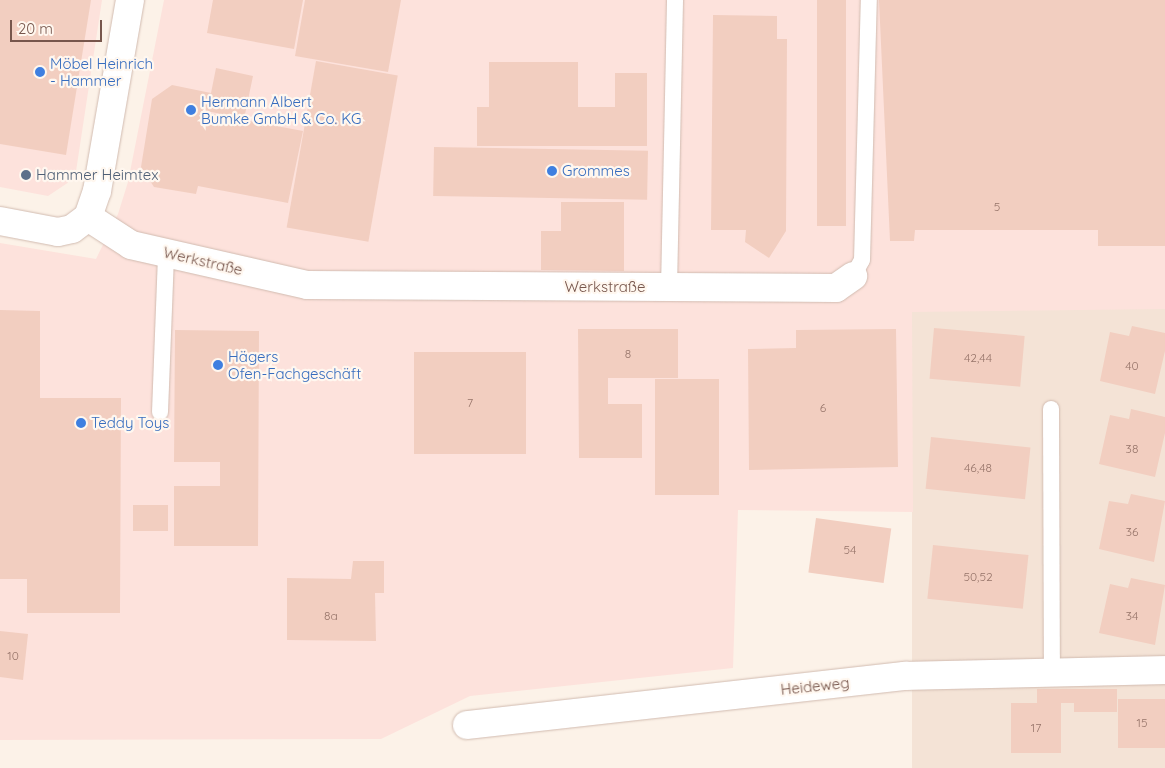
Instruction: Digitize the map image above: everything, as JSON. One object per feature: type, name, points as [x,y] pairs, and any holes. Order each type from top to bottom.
[{"type":"street","points":[[0,221],[58,232],[72,229],[88,217],[97,191],[130,0]]},
{"type":"street","name":"Werkstraße","points":[[88,217],[131,244],[307,285],[836,288],[854,276]]},
{"type":"street","name":"Heideweg","points":[[467,725],[905,676],[1165,670]]},
{"type":"lane","points":[[669,288],[675,0]]},
{"type":"lane","name":"Werkstraße","points":[[854,276],[862,260],[869,0]]},
{"type":"lane","points":[[160,412],[166,253]]},
{"type":"lane","points":[[1051,409],[1052,672]]},
{"type":"shaded area","name":"Möbel Heinrich - Hammer","points":[[0,0],[102,0],[75,178],[48,196],[0,187]]},
{"type":"shaded area","points":[[164,0],[1165,0],[1165,309],[912,312],[913,512],[738,510],[733,668],[470,696],[381,739],[0,740],[0,243],[96,259],[118,214],[128,182]]},
{"type":"shaded area","points":[[912,309],[1165,309],[1165,768],[912,768]]},
{"type":"building","name":"Möbel Heinrich - Hammer","points":[[0,0],[91,0],[66,155],[0,144]]},
{"type":"building","points":[[213,0],[303,0],[294,49],[207,33]]},
{"type":"building","points":[[305,0],[401,0],[388,72],[295,56]]},
{"type":"building","points":[[817,0],[846,0],[846,226],[817,226]]},
{"type":"building","points":[[879,0],[1165,0],[1165,246],[1098,246],[1098,230],[915,230],[914,241],[890,241]]},
{"type":"building","points":[[713,15],[777,16],[777,39],[787,39],[786,231],[769,258],[745,242],[746,230],[711,230]]},
{"type":"building","points":[[316,61],[398,75],[368,242],[287,227]]},
{"type":"building","points":[[489,62],[578,62],[578,107],[615,107],[615,73],[647,73],[647,146],[477,146],[477,107],[489,107]]},
{"type":"building","points":[[216,68],[253,76],[244,119],[207,111],[212,114],[303,131],[288,203],[198,186],[196,194],[154,187],[141,167],[152,99],[172,85],[211,93]]},
{"type":"building","points":[[434,147],[648,151],[647,200],[433,196]]},
{"type":"building","points":[[561,202],[624,202],[624,271],[541,270],[541,231],[561,231]]},
{"type":"building","points":[[0,310],[40,311],[40,398],[121,398],[120,613],[27,613],[27,579],[0,579]]},
{"type":"building","points":[[1132,326],[1165,333],[1165,351],[1155,394],[1100,381],[1110,332],[1129,336]]},
{"type":"building","points":[[934,328],[1025,336],[1020,387],[930,379]]},
{"type":"building","points":[[578,329],[678,329],[678,378],[608,378],[608,404],[642,404],[642,458],[579,458]]},
{"type":"building","points":[[896,329],[898,467],[749,470],[748,349],[796,348],[796,330]]},
{"type":"building","points":[[175,330],[259,331],[258,546],[174,546],[174,486],[220,486],[220,462],[174,462]]},
{"type":"building","points":[[414,352],[526,352],[526,454],[414,454]]},
{"type":"building","points":[[655,379],[719,379],[719,495],[655,495]]},
{"type":"building","points":[[1131,409],[1165,417],[1165,433],[1155,477],[1099,464],[1110,415],[1129,419]]},
{"type":"building","points":[[931,437],[1030,447],[1025,499],[926,489]]},
{"type":"building","points":[[1131,494],[1165,501],[1154,562],[1099,549],[1109,501],[1128,504]]},
{"type":"building","points":[[133,505],[168,505],[168,531],[133,531]]},
{"type":"building","points":[[816,518],[891,529],[884,583],[808,572]]},
{"type":"building","points":[[933,545],[1028,555],[1023,609],[927,599]]},
{"type":"building","points":[[353,561],[384,561],[384,593],[375,593],[376,641],[287,640],[287,578],[351,579]]},
{"type":"building","points":[[1131,578],[1165,585],[1155,645],[1099,633],[1110,584],[1128,588]]},
{"type":"building","points":[[0,631],[28,634],[23,680],[0,677]]},
{"type":"building","points":[[1037,689],[1117,689],[1117,712],[1074,712],[1074,703],[1061,703],[1061,753],[1011,753],[1011,703],[1037,703]]},
{"type":"building","points":[[1118,699],[1165,699],[1165,748],[1118,748]]},
{"type":"place","name":"Möbel Heinrich - Hammer","points":[[40,72]]},
{"type":"place","name":"Hermann Albert Bumke GmbH & Co. KG","points":[[191,110]]},
{"type":"place","name":"Grommes","points":[[552,171]]},
{"type":"place","name":"Hammer Heimtex","points":[[26,175]]},
{"type":"place","name":"Hägers Ofen-Fachgeschäft","points":[[218,365]]},
{"type":"place","name":"Teddy Toys","points":[[81,423]]}]
